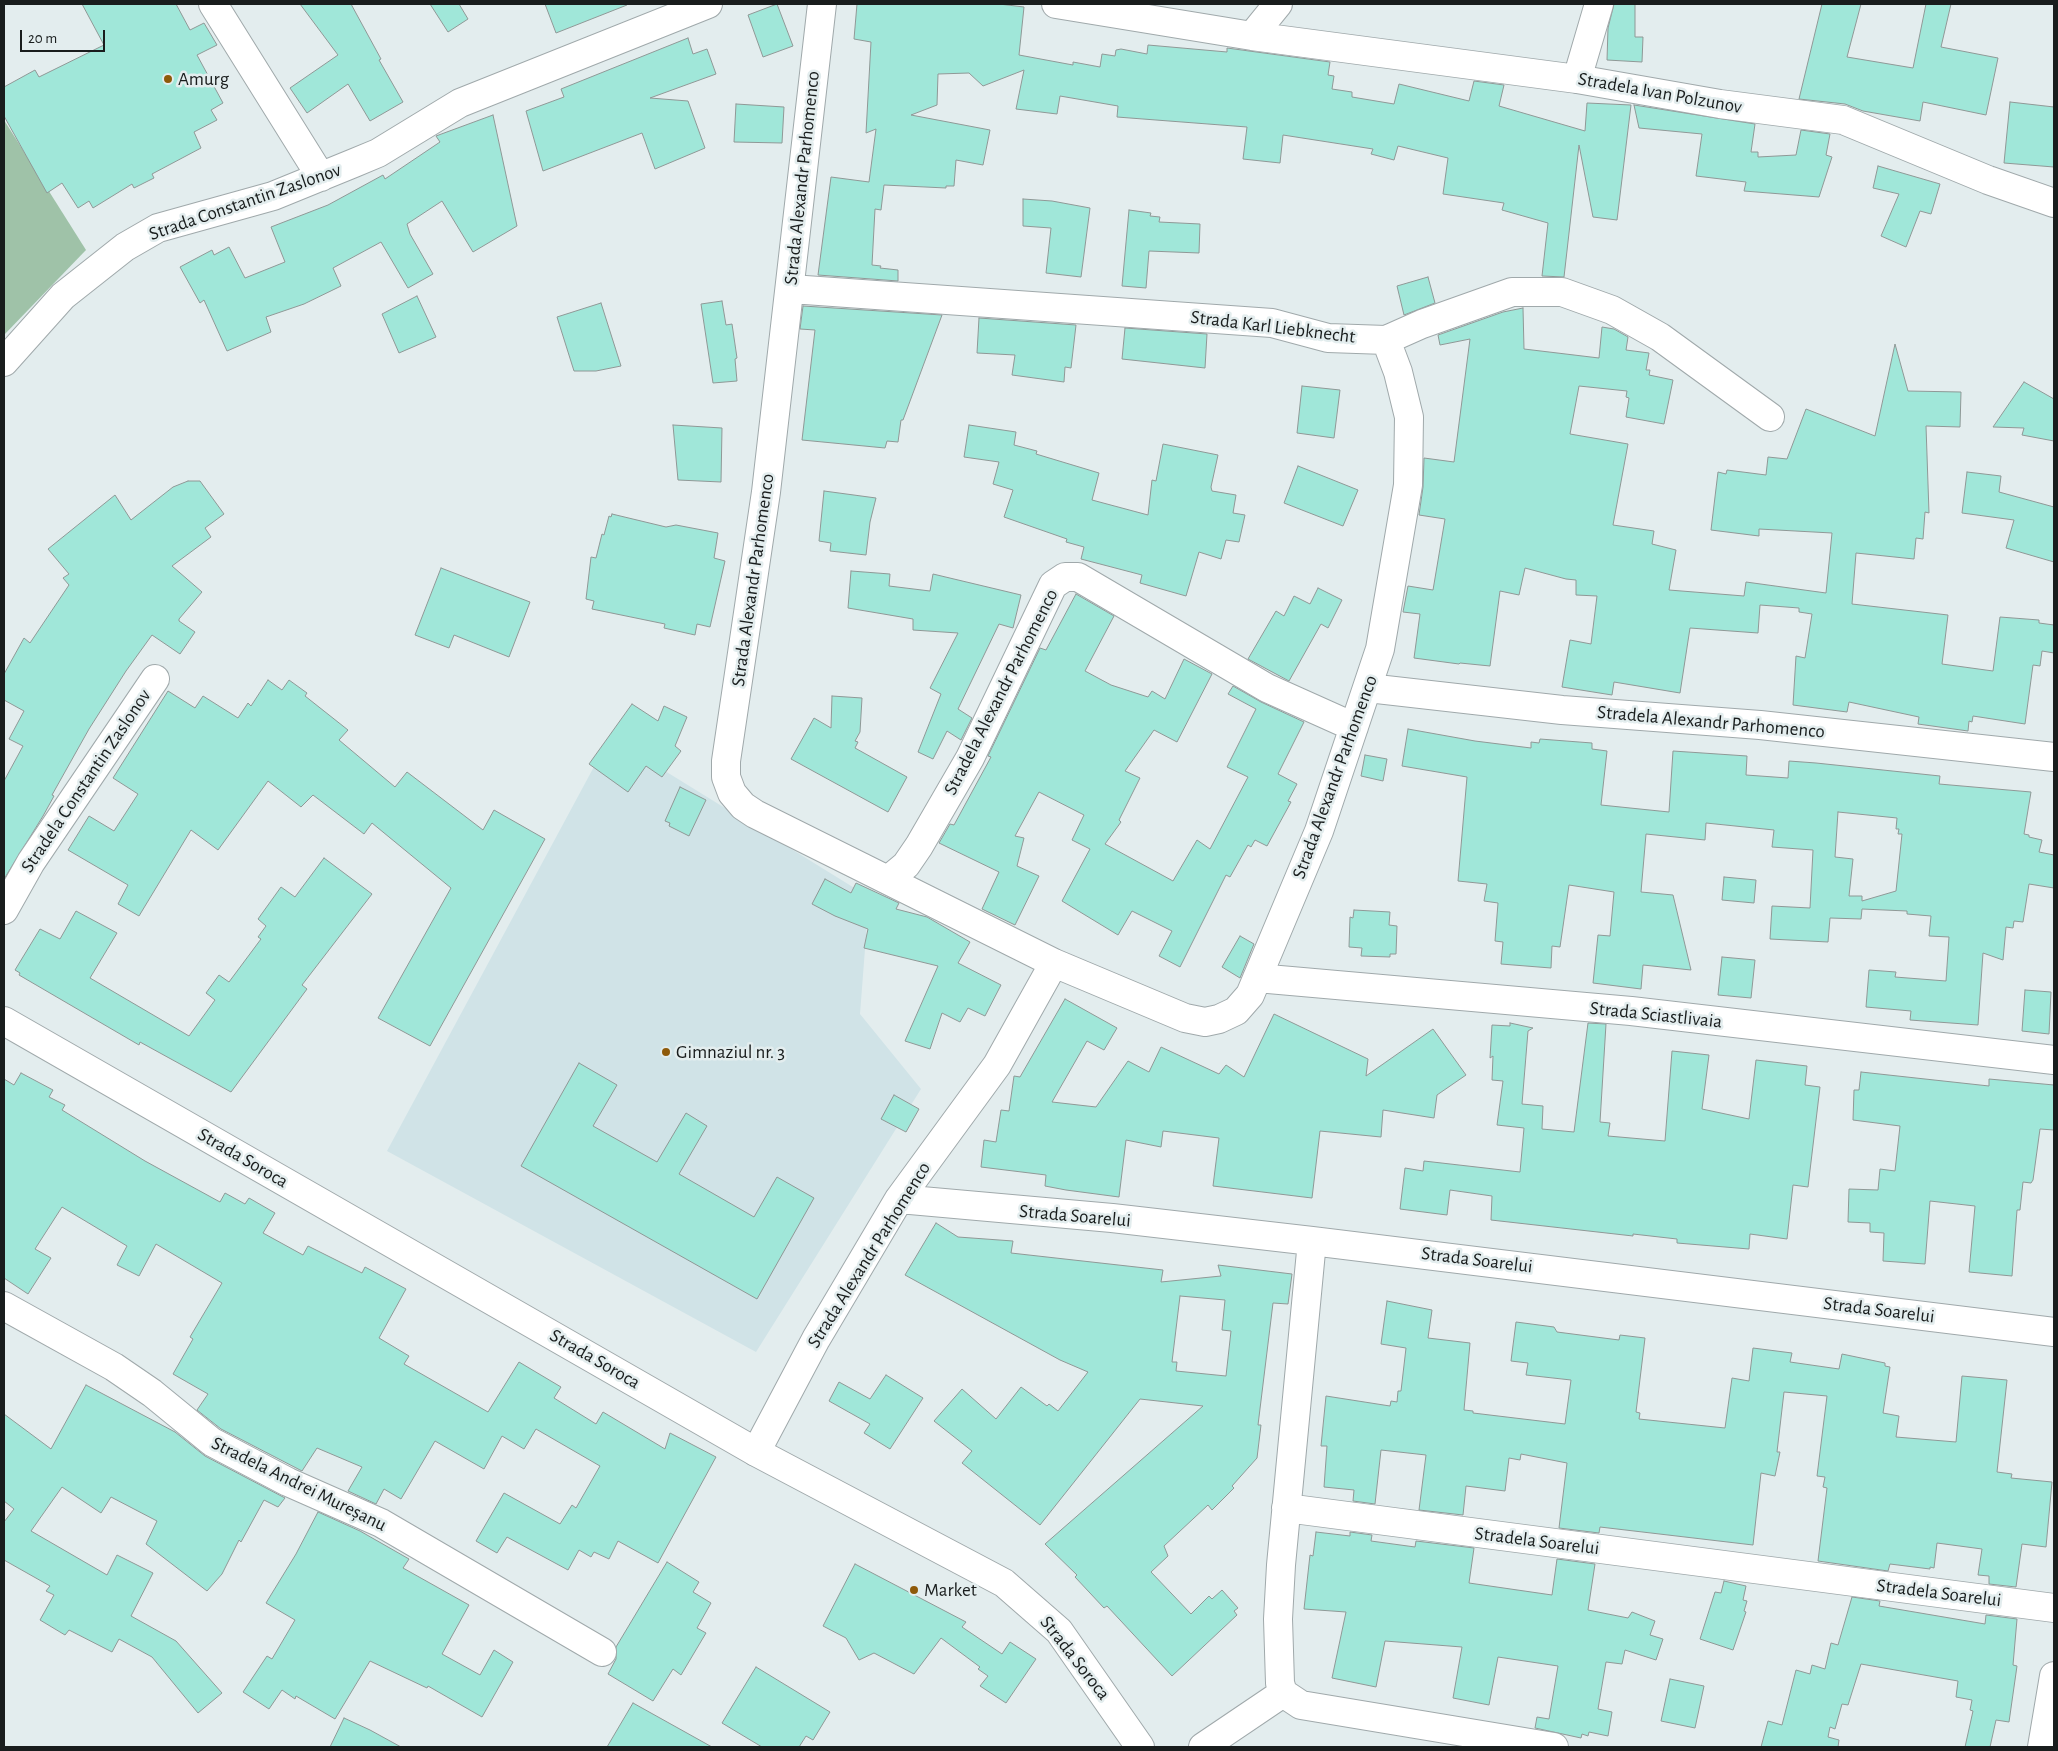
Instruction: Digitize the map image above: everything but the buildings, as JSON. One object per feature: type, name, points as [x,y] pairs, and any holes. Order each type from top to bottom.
[{"type":"street","points":[[213,4],[320,177]]},
{"type":"street","name":"Strada Constantin Zaslonov","points":[[4,362],[63,296],[133,242],[158,228],[175,222],[214,214],[273,196],[320,177],[378,153],[460,103],[708,4]]},
{"type":"street","name":"Strada Alexandr Parhomenco","points":[[822,4],[791,289],[766,492],[726,760],[726,777],[732,793],[743,806],[756,814],[1054,963],[1186,1018],[1205,1022],[1219,1019],[1236,1011],[1250,995],[1319,831],[1380,649],[1408,485],[1409,417],[1398,372],[1386,340]]},
{"type":"street","name":"Stradela Ivan Polzunov","points":[[1056,4],[1252,36],[1577,79],[1720,104],[1843,120],[1988,180],[2054,203]]},
{"type":"street","points":[[1252,36],[1278,4]]},
{"type":"street","points":[[1577,79],[1600,4]]},
{"type":"street","name":"Strada Karl Liebknecht","points":[[791,289],[1272,323],[1328,338],[1386,340],[1422,324],[1512,292],[1562,292],[1612,310],[1660,337],[1770,417]]},
{"type":"street","name":"Stradela Alexandr Parhomenco","points":[[888,880],[906,864],[919,846],[970,758],[1053,585],[1065,577],[1078,577],[1267,688],[1354,727]]},
{"type":"street","name":"Stradela Сonstantin Zaslonov","points":[[4,910],[31,862],[155,679]]},
{"type":"street","name":"Stradela Alexandr Parhomenco","points":[[1368,688],[1562,710],[1760,725],[2054,757]]},
{"type":"street","name":"Strada Alexandr Parhomenco","points":[[756,1452],[816,1339],[899,1199],[997,1065],[1054,963]]},
{"type":"street","name":"Strada Sciastlivaia","points":[[1257,978],[1630,1011],[2054,1060]]},
{"type":"street","name":"Strada Soroca","points":[[4,1021],[756,1452],[1004,1583],[1059,1631],[1140,1747]]},
{"type":"street","name":"Strada Soarelui","points":[[899,1199],[1112,1218],[1312,1241],[2054,1332]]},
{"type":"street","points":[[1312,1241],[1286,1508],[1278,1619],[1280,1684],[1283,1693],[1301,1705],[1554,1747]]},
{"type":"street","name":"Stradela Andrei Mureșanu","points":[[4,1306],[114,1368],[152,1393],[212,1442],[288,1482],[380,1523],[602,1652]]},
{"type":"street","name":"Stradela Soarelui","points":[[1286,1508],[2054,1608]]},
{"type":"street","points":[[2042,1747],[2054,1676]]},
{"type":"street","points":[[1203,1747],[1283,1693]]},
{"type":"shaded area","name":"Gimnaziul nr. 3","points":[[610,737],[869,897],[860,1014],[921,1089],[756,1352],[387,1151]]},
{"type":"green space","points":[[4,120],[86,250],[4,335]]},
{"type":"place","name":"Amurg","points":[[168,79]]},
{"type":"place","name":"Gimnaziul nr. 3","points":[[666,1052]]},
{"type":"place","name":"Market","points":[[914,1590]]}]
